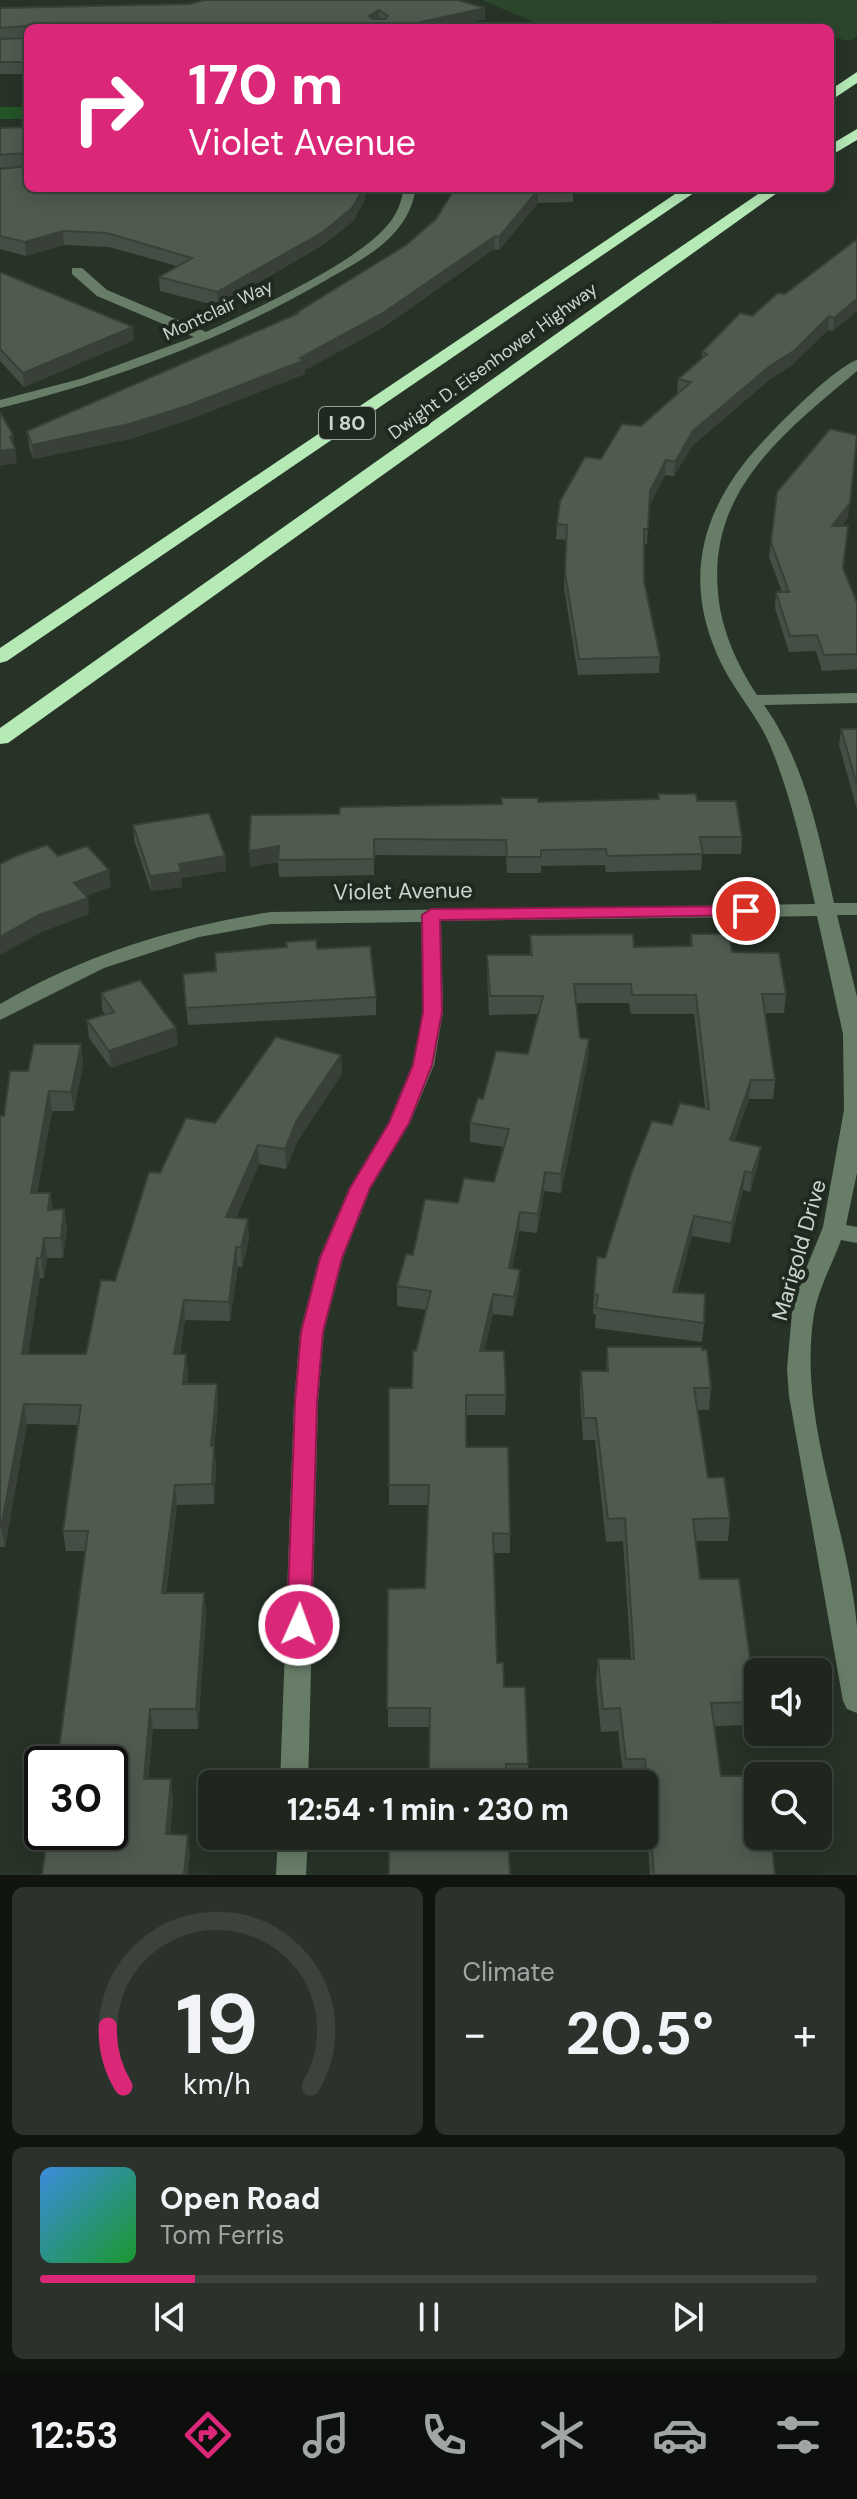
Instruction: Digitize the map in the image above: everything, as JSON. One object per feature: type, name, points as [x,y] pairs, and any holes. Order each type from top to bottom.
[{"type":"highway","points":[[834,94],[857,76]]},
{"type":"highway","points":[[834,149],[857,133]]},
{"type":"highway","name":"Dwight D. Eisenhower Highway","points":[[0,657],[688,192]]},
{"type":"highway","name":"Dwight D. Eisenhower Highway","points":[[0,738],[644,279],[771,192]]},
{"type":"street","name":"Montclair Way","points":[[0,404],[66,389],[145,364],[262,312],[366,250],[396,225],[409,203],[410,192]]},
{"type":"street","points":[[77,271],[102,293],[208,338]]},
{"type":"street","name":"Marigold Drive","points":[[857,364],[772,437],[740,473],[716,521],[709,545],[710,601],[714,625],[729,663],[777,740],[796,789],[849,1012],[856,1069],[854,1118],[833,1230],[808,1291],[798,1345],[801,1396],[857,1701]]},
{"type":"street","points":[[753,700],[857,698]]},
{"type":"street","name":"Violet Avenue","points":[[0,1013],[40,988],[94,962],[150,942],[213,926],[271,918],[857,909]]},
{"type":"street","points":[[294,1770],[306,1402],[312,1332],[331,1258],[360,1188],[399,1123],[423,1065],[433,1012],[431,915]]},
{"type":"street","points":[[833,1230],[857,1235]]},
{"type":"street","points":[[291,1875],[292,1850]]},
{"type":"green space","points":[[482,0],[857,0],[857,36],[850,41],[834,38],[834,24],[714,21],[703,24],[539,24]]},
{"type":"building","points":[[205,0],[458,0],[485,8],[412,24],[24,24],[0,28],[0,8],[190,4]],"holes":[[[379,10],[388,16],[372,19],[369,16]]]},
{"type":"building","points":[[24,38],[24,62],[0,62],[0,39]]},
{"type":"building","points":[[24,127],[24,153],[0,155],[0,128]]},
{"type":"building","points":[[24,166],[24,192],[362,192],[352,208],[323,232],[217,292],[159,277],[192,258],[107,233],[63,231],[25,242],[0,236],[0,169]]},
{"type":"building","points":[[536,192],[499,237],[495,236],[383,313],[300,358],[305,360],[187,406],[129,424],[32,445],[27,431],[299,313],[296,313],[406,245],[436,219],[452,193]]},
{"type":"building","points":[[857,239],[857,299],[834,318],[829,316],[795,350],[770,366],[693,431],[675,462],[666,460],[650,491],[648,529],[644,529],[644,581],[660,657],[579,659],[565,573],[567,525],[557,524],[560,501],[585,457],[601,459],[622,424],[641,426],[691,382],[678,379],[707,354],[702,352],[740,313],[752,316],[778,293],[785,294]]},
{"type":"building","points":[[0,272],[133,327],[23,373],[0,349]]},
{"type":"building","points":[[0,412],[13,435],[10,437],[15,449],[0,451]]},
{"type":"building","points":[[830,429],[857,435],[850,503],[832,526],[848,526],[843,568],[857,603],[857,654],[824,655],[817,635],[790,636],[776,592],[789,592],[771,542],[777,492]]},
{"type":"building","points":[[841,729],[857,729],[857,785]]},
{"type":"building","points":[[658,794],[696,794],[697,801],[736,801],[742,837],[700,837],[703,854],[607,856],[606,849],[541,850],[541,857],[507,857],[506,840],[374,839],[374,859],[278,860],[279,846],[249,851],[251,815],[339,814],[340,807],[502,804],[501,798],[538,798],[538,802],[659,799]]},
{"type":"building","points":[[209,813],[225,856],[179,864],[181,872],[150,876],[133,825]]},
{"type":"building","points":[[47,845],[58,856],[87,846],[109,870],[74,883],[88,898],[39,915],[0,937],[0,864]]},
{"type":"building","points":[[633,934],[634,947],[692,946],[691,934],[729,934],[732,952],[779,953],[786,994],[762,994],[775,1080],[751,1080],[730,1140],[761,1147],[752,1173],[745,1171],[732,1223],[694,1216],[673,1292],[705,1294],[704,1323],[596,1308],[598,1295],[594,1294],[597,1257],[605,1258],[652,1121],[672,1125],[680,1103],[709,1109],[696,995],[632,995],[631,984],[574,984],[580,1038],[589,1039],[561,1174],[545,1172],[538,1214],[520,1212],[509,1268],[520,1270],[514,1297],[493,1294],[480,1351],[504,1351],[506,1395],[466,1395],[466,1447],[508,1447],[510,1534],[493,1533],[497,1663],[503,1663],[504,1687],[525,1687],[528,1764],[506,1764],[506,1770],[429,1770],[430,1708],[387,1708],[388,1589],[425,1588],[429,1485],[389,1485],[389,1388],[412,1388],[413,1351],[416,1351],[431,1291],[397,1286],[406,1254],[413,1255],[425,1199],[458,1203],[464,1178],[494,1182],[509,1129],[470,1123],[478,1098],[483,1099],[496,1051],[528,1054],[543,996],[490,996],[487,955],[532,955],[530,935]]},
{"type":"building","points":[[316,940],[317,949],[370,946],[376,997],[186,1008],[183,974],[216,971],[215,953],[287,947],[286,942]]},
{"type":"building","points":[[140,980],[176,1028],[109,1051],[87,1020],[114,1012],[101,993]]},
{"type":"building","points":[[276,1037],[341,1055],[297,1120],[285,1149],[258,1145],[226,1217],[248,1219],[241,1247],[236,1247],[229,1302],[184,1300],[174,1354],[186,1354],[183,1384],[217,1384],[211,1446],[214,1446],[212,1484],[175,1485],[162,1593],[204,1593],[196,1709],[150,1709],[144,1779],[171,1779],[166,1834],[188,1835],[184,1875],[42,1875],[45,1850],[128,1850],[128,1746],[59,1746],[88,1531],[63,1531],[81,1405],[24,1404],[0,1527],[0,1116],[4,1116],[10,1071],[28,1071],[34,1044],[81,1044],[71,1092],[49,1091],[31,1193],[50,1193],[48,1210],[64,1209],[61,1238],[44,1238],[41,1258],[37,1258],[22,1354],[86,1354],[101,1280],[115,1281],[149,1172],[160,1173],[186,1118],[215,1123]]},
{"type":"building","points":[[607,1347],[702,1347],[702,1350],[707,1350],[711,1388],[694,1388],[708,1478],[724,1477],[730,1518],[693,1519],[700,1579],[739,1579],[750,1658],[744,1658],[744,1702],[711,1703],[721,1776],[744,1776],[744,1850],[772,1850],[775,1875],[654,1875],[652,1850],[658,1850],[658,1770],[646,1770],[645,1759],[626,1759],[620,1708],[603,1709],[598,1659],[634,1659],[625,1518],[608,1519],[596,1418],[584,1418],[581,1371],[608,1371]]},
{"type":"building","points":[[389,1850],[509,1850],[510,1875],[389,1875]]},
{"type":"waterway","points":[[0,113],[24,113]]},
{"type":"route","points":[[299,1625],[306,1402],[312,1332],[331,1258],[360,1188],[399,1123],[423,1065],[433,1012],[431,915],[746,911]]}]
